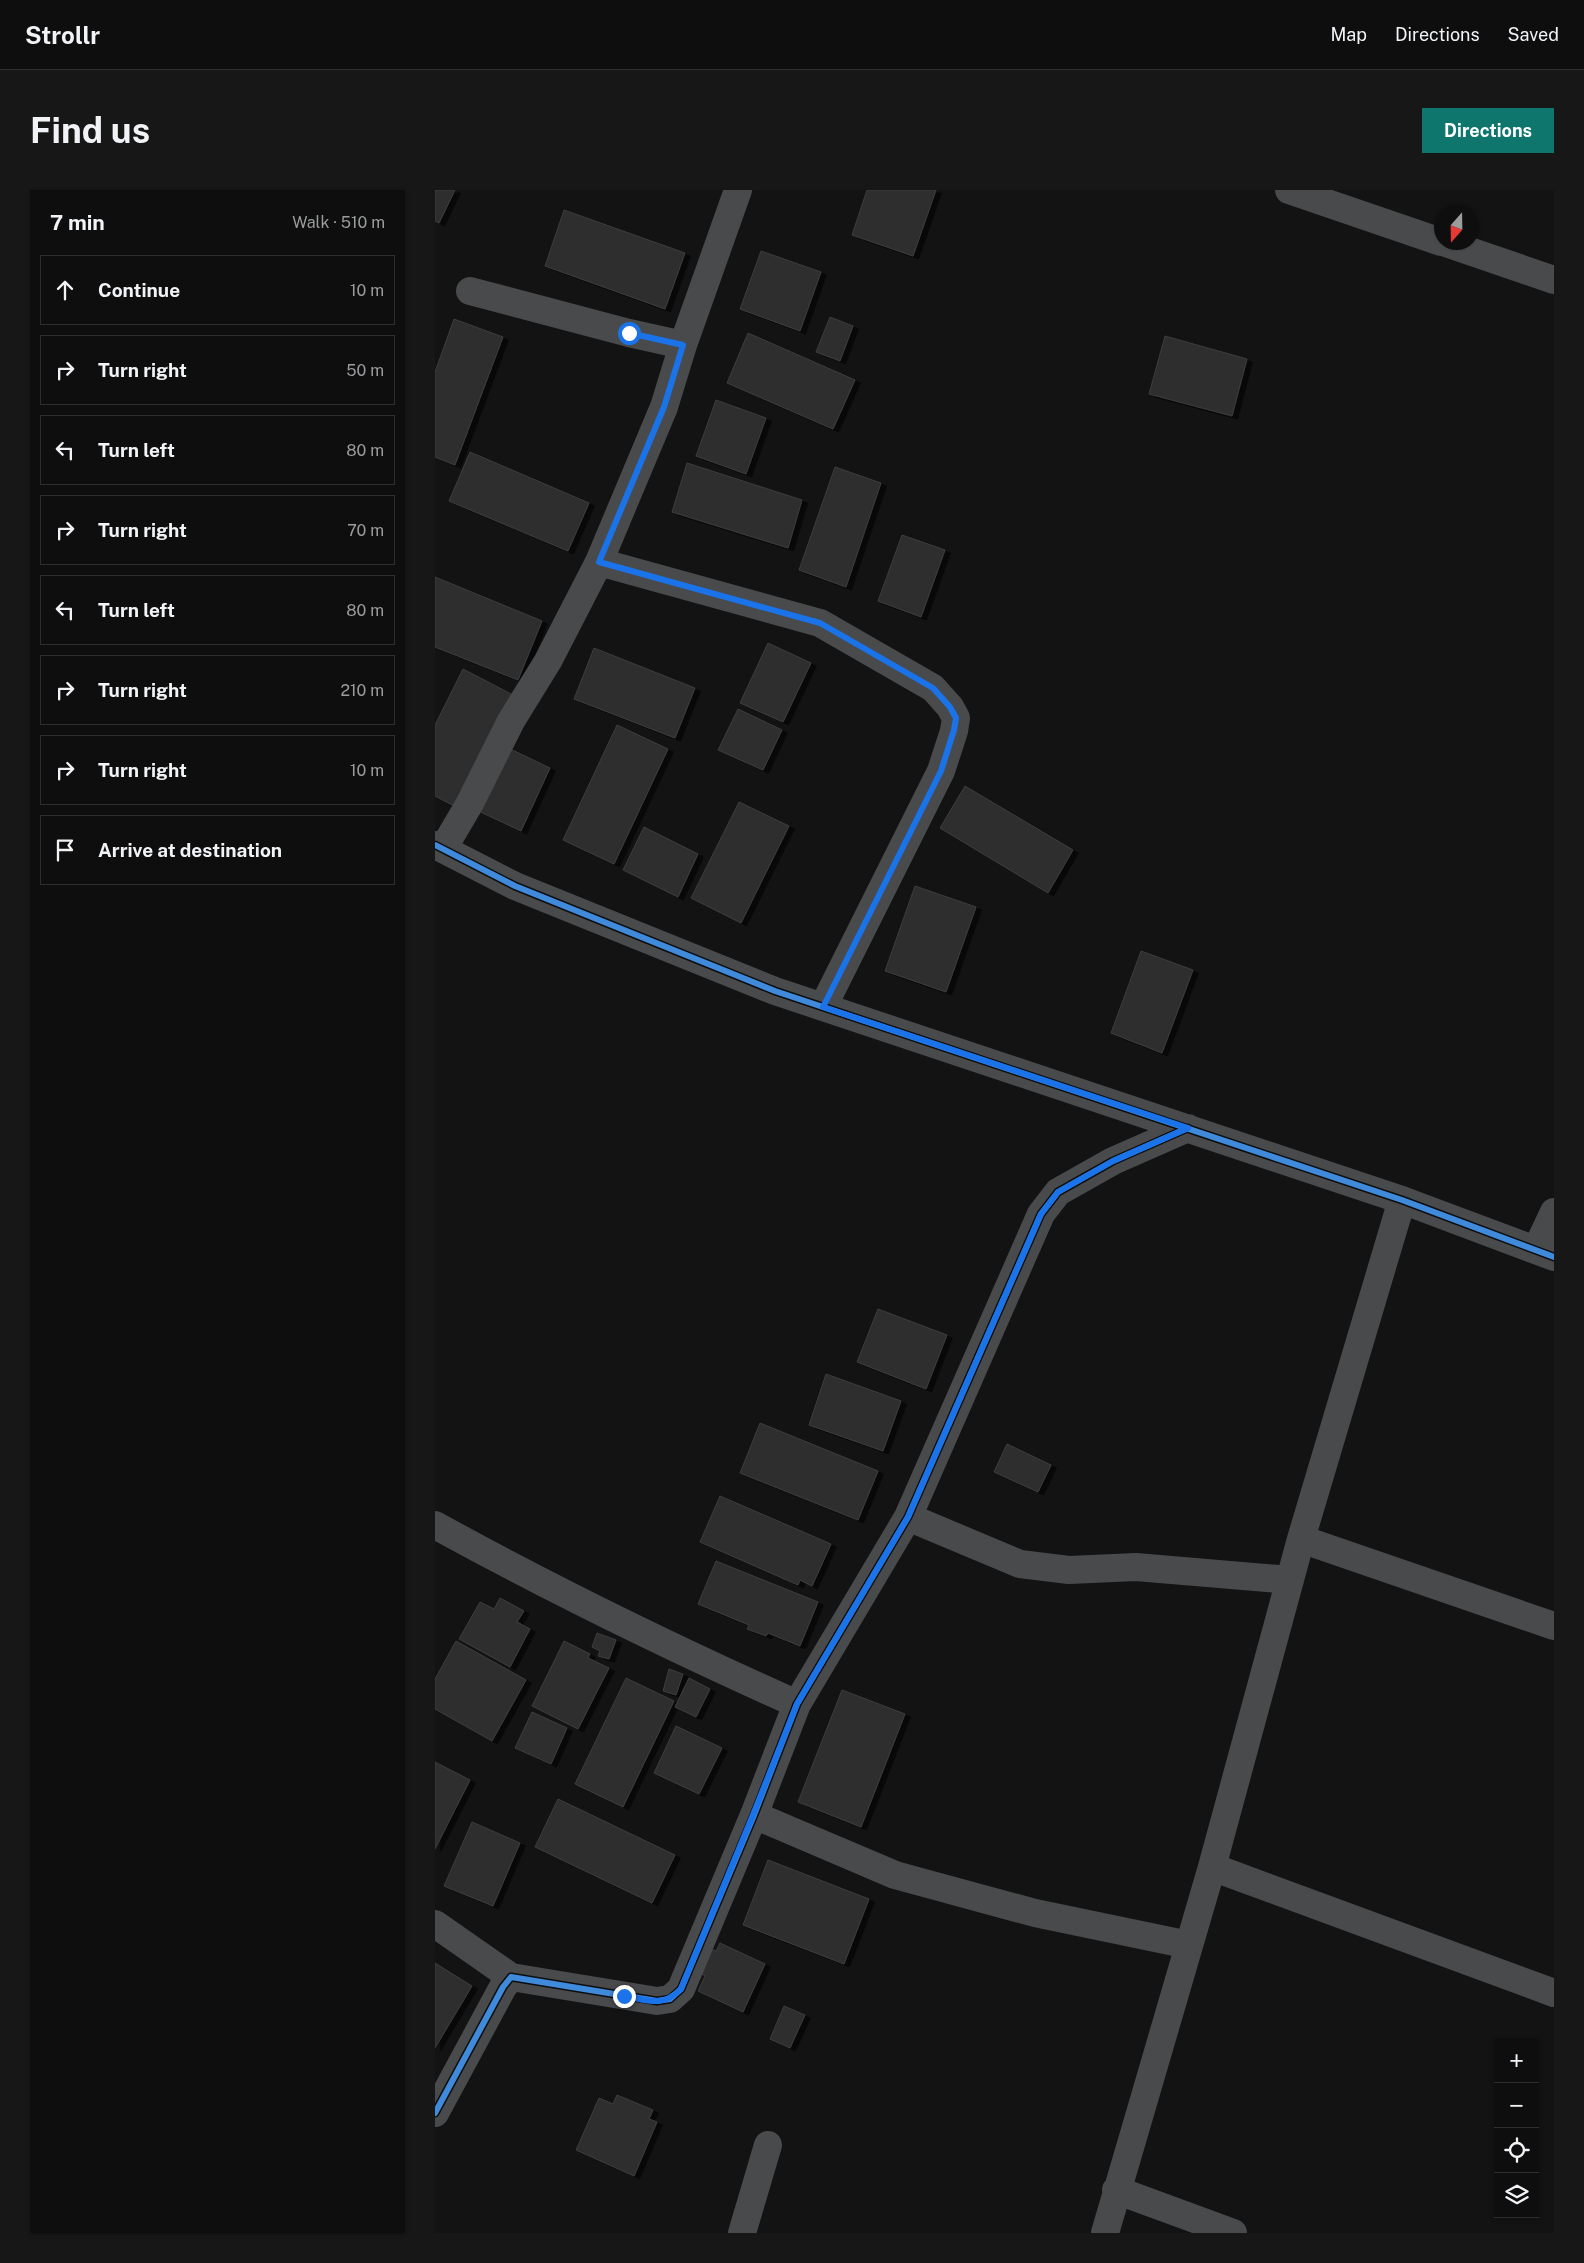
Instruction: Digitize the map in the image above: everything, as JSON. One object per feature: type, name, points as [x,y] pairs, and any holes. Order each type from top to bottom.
[{"type":"street","points":[[738,190],[683,345],[664,407],[599,562],[549,661],[511,722],[470,803],[439,847],[515,886],[775,991],[1402,1200],[1545,1253],[1554,1212]]},
{"type":"street","points":[[1289,190],[1434,239]]},
{"type":"street","points":[[1466,250],[1554,280]]},
{"type":"street","points":[[470,291],[629,333],[683,345]]},
{"type":"street","points":[[599,562],[820,623],[933,688],[950,707],[956,718],[941,771],[823,1007]]},
{"type":"street","points":[[435,1924],[511,1977],[657,2001],[670,1999],[681,1989],[797,1704],[908,1517],[1041,1214],[1058,1192],[1113,1161],[1188,1128]]},
{"type":"street","points":[[1105,2233],[1116,2190],[1212,1867],[1301,1539],[1402,1200]]},
{"type":"street","points":[[908,1517],[1020,1564],[1069,1570],[1136,1567],[1290,1580]]},
{"type":"street","points":[[435,1525],[523,1574],[720,1670],[797,1704]]},
{"type":"street","points":[[1301,1539],[1554,1626]]},
{"type":"street","points":[[753,1815],[895,1875],[1035,1913],[1189,1945]]},
{"type":"street","points":[[1212,1867],[1554,1993]]},
{"type":"street","points":[[435,2112],[503,1987],[511,1977]]},
{"type":"street","points":[[742,2233],[768,2145]]},
{"type":"street","points":[[1116,2190],[1233,2233]]},
{"type":"building","points":[[435,190],[455,190],[439,223],[435,221]]},
{"type":"building","points":[[867,190],[936,190],[913,256],[852,235]]},
{"type":"building","points":[[564,210],[685,253],[665,309],[545,266]]},
{"type":"building","points":[[761,251],[821,272],[800,331],[740,309]]},
{"type":"building","points":[[830,317],[853,326],[840,361],[816,352]]},
{"type":"building","points":[[454,319],[503,337],[455,465],[435,457],[435,372]]},
{"type":"building","points":[[748,333],[855,380],[833,429],[727,383]]},
{"type":"building","points":[[1165,336],[1247,359],[1232,416],[1149,394]]},
{"type":"building","points":[[716,400],[766,418],[746,474],[696,456]]},
{"type":"building","points":[[470,452],[589,503],[568,551],[449,501]]},
{"type":"building","points":[[687,463],[802,500],[788,548],[672,512]]},
{"type":"building","points":[[835,467],[881,483],[846,587],[799,570]]},
{"type":"building","points":[[902,535],[945,550],[921,617],[878,601]]},
{"type":"building","points":[[435,577],[542,621],[518,680],[435,647]]},
{"type":"building","points":[[768,643],[811,663],[783,722],[740,703]]},
{"type":"building","points":[[594,648],[695,688],[675,738],[574,699]]},
{"type":"building","points":[[463,669],[515,696],[458,808],[435,796],[435,725]]},
{"type":"building","points":[[738,709],[782,730],[763,770],[718,750]]},
{"type":"building","points":[[617,725],[668,749],[614,864],[563,840]]},
{"type":"building","points":[[504,746],[550,768],[521,831],[474,809]]},
{"type":"building","points":[[965,786],[1073,850],[1048,893],[940,828]]},
{"type":"building","points":[[739,802],[789,826],[741,923],[691,898]]},
{"type":"building","points":[[644,827],[698,854],[678,897],[623,870]]},
{"type":"building","points":[[915,886],[976,907],[946,992],[885,971]]},
{"type":"building","points":[[1141,951],[1193,970],[1162,1053],[1111,1033]]},
{"type":"building","points":[[878,1309],[947,1335],[926,1389],[857,1362]]},
{"type":"building","points":[[826,1374],[901,1401],[883,1451],[809,1425]]},
{"type":"building","points":[[760,1423],[878,1471],[858,1520],[740,1473]]},
{"type":"building","points":[[1007,1444],[1051,1465],[1038,1492],[994,1472]]},
{"type":"building","points":[[720,1496],[831,1544],[812,1586],[800,1580],[798,1585],[700,1542]]},
{"type":"building","points":[[716,1561],[818,1602],[800,1646],[768,1633],[766,1636],[747,1629],[749,1625],[698,1604]]},
{"type":"building","points":[[500,1598],[524,1611],[517,1622],[530,1629],[510,1667],[459,1639],[480,1602],[494,1609]]},
{"type":"building","points":[[597,1633],[616,1640],[609,1659],[598,1656],[600,1651],[592,1647]]},
{"type":"building","points":[[456,1641],[526,1680],[492,1741],[435,1709],[435,1679]]},
{"type":"building","points":[[564,1641],[590,1654],[588,1658],[609,1668],[578,1729],[532,1706]]},
{"type":"building","points":[[669,1669],[683,1674],[676,1695],[663,1691]]},
{"type":"building","points":[[626,1678],[674,1701],[623,1807],[575,1784]]},
{"type":"building","points":[[689,1678],[710,1689],[696,1717],[675,1707]]},
{"type":"building","points":[[842,1690],[905,1714],[861,1827],[798,1802]]},
{"type":"building","points":[[532,1712],[567,1728],[551,1764],[515,1748]]},
{"type":"building","points":[[676,1726],[722,1748],[699,1794],[654,1773]]},
{"type":"building","points":[[435,1762],[470,1780],[435,1849]]},
{"type":"building","points":[[558,1799],[675,1855],[652,1903],[535,1847]]},
{"type":"building","points":[[472,1822],[520,1843],[493,1906],[444,1886]]},
{"type":"building","points":[[768,1860],[869,1899],[844,1964],[743,1925]]},
{"type":"building","points":[[720,1943],[765,1964],[743,2012],[698,1991],[705,1976],[700,1973],[711,1949],[716,1951]]},
{"type":"building","points":[[435,1963],[472,1986],[435,2048]]},
{"type":"building","points":[[784,2006],[805,2015],[790,2048],[770,2039]]},
{"type":"building","points":[[617,2095],[653,2110],[649,2119],[657,2122],[634,2176],[576,2150],[599,2098],[613,2104]]},
{"type":"cycle path","points":[[435,845],[515,886],[775,991],[1402,1200],[1554,1257]]},
{"type":"cycle path","points":[[435,2113],[503,1987],[511,1977],[657,2001],[670,1999],[681,1989],[754,1815],[797,1704],[908,1517],[1041,1214],[1058,1192],[1113,1161],[1188,1128]]},
{"type":"route","points":[[624,1996],[657,2001],[670,1999],[681,1989],[797,1704],[908,1517],[1041,1214],[1058,1192],[1113,1161],[1188,1128],[823,1007],[941,771],[956,718],[950,707],[933,688],[820,623],[599,562],[664,407],[683,345],[629,333]]}]
